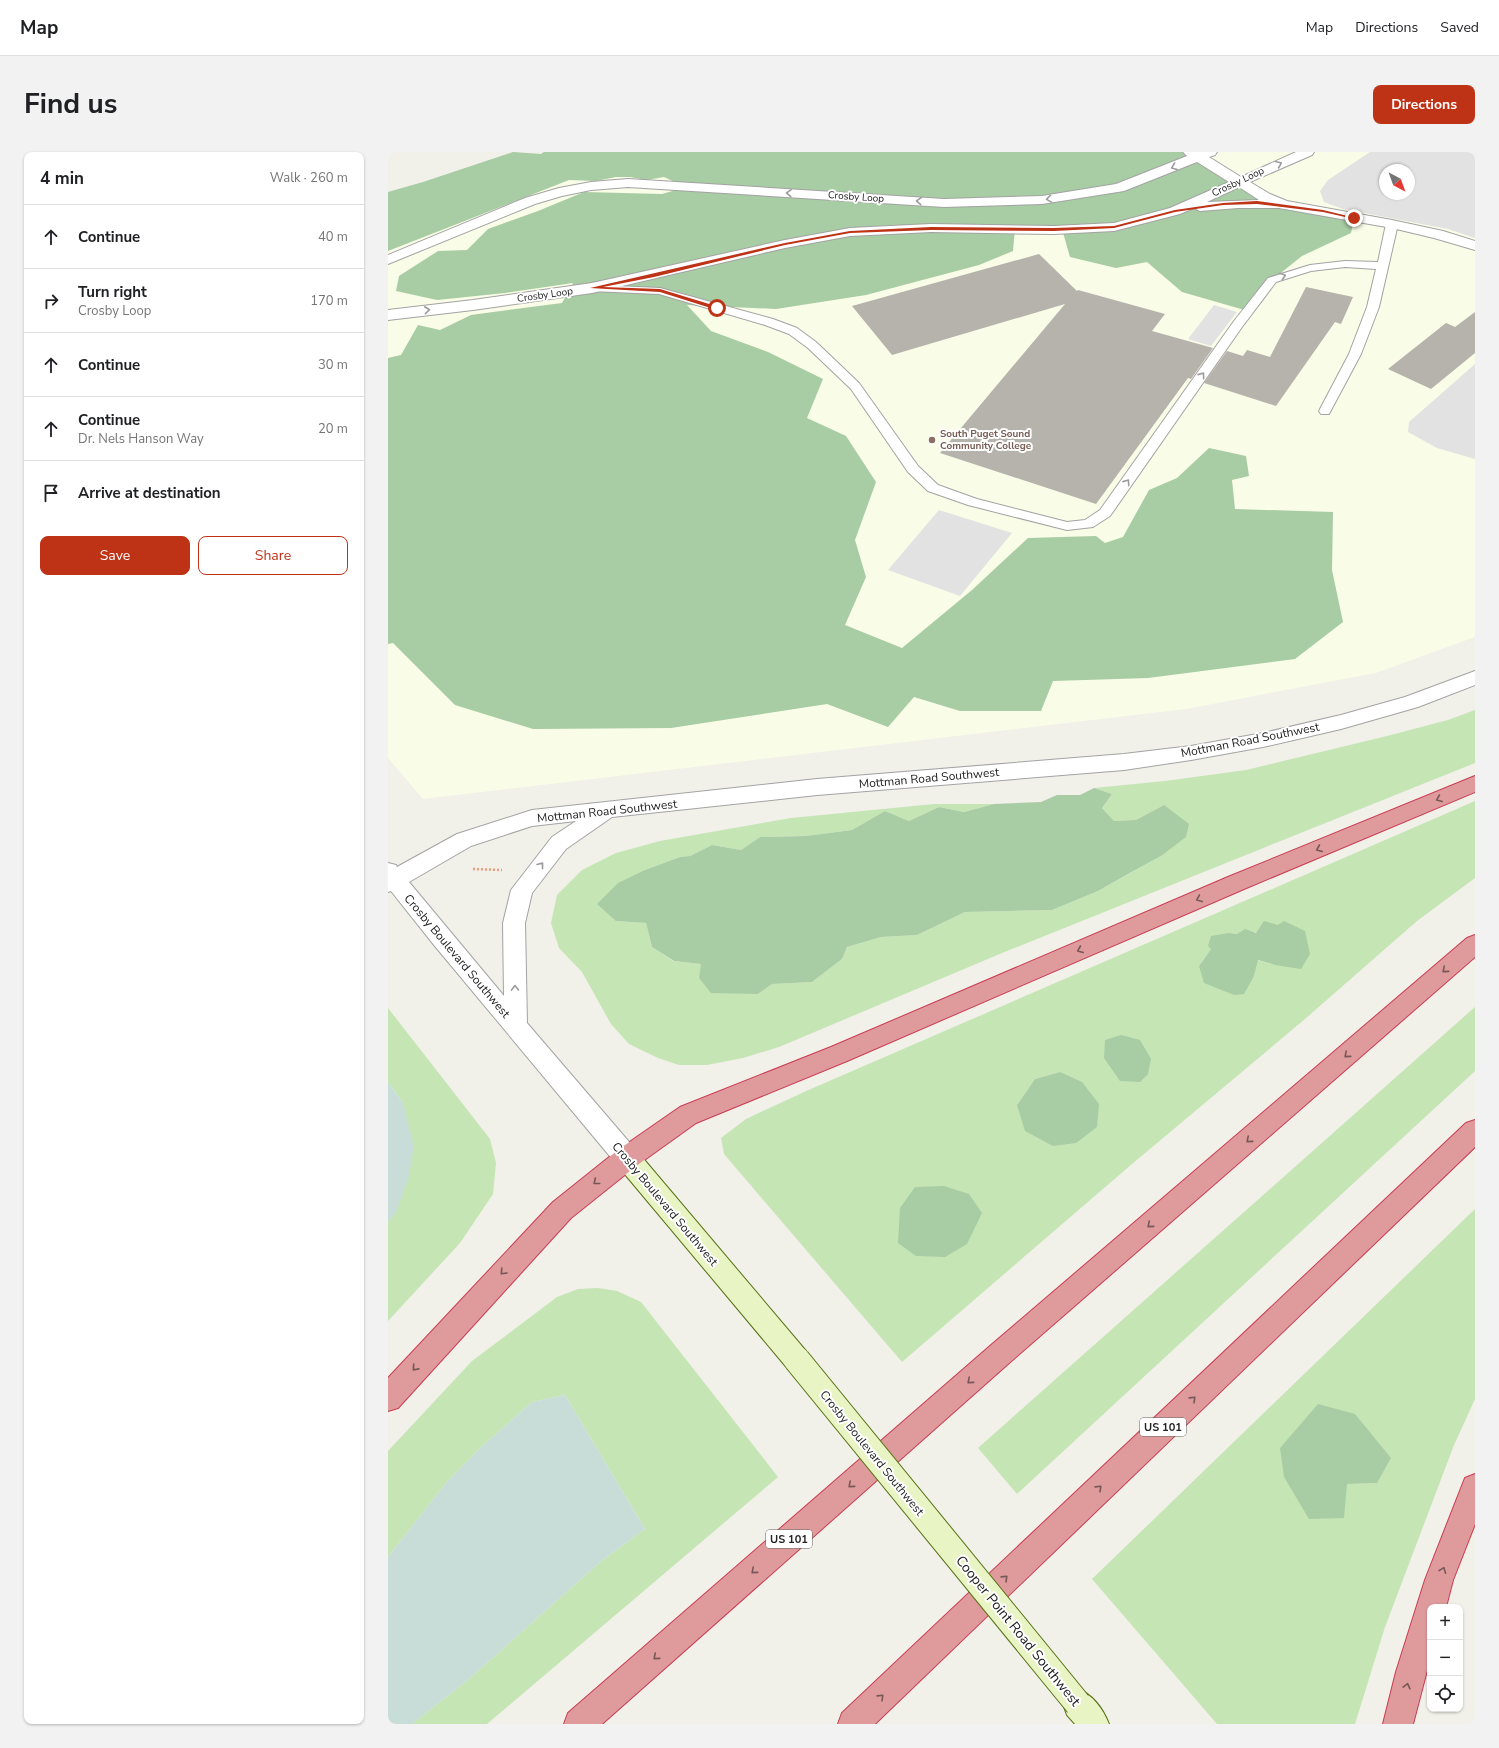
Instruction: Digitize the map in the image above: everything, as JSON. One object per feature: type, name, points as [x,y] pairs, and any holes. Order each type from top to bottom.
[{"type":"highway","points":[[388,1398],[562,1210],[627,1158],[688,1115],[839,1054],[1236,883],[1475,784]]},
{"type":"highway","name":"US 101","points":[[579,1724],[999,1355],[1475,944]]},
{"type":"highway","name":"US 101","points":[[853,1724],[1475,1131]]},
{"type":"highway","points":[[1431,1604],[1439,1580],[1475,1488]]},
{"type":"highway","points":[[1398,1724],[1427,1618]]},
{"type":"main road","name":"Crosby Boulevard Southwest","points":[[627,1158],[797,1360],[941,1537]]},
{"type":"main road","name":"Cooper Point Road Southwest","points":[[941,1537],[1086,1714]]},
{"type":"street","name":"Crosby Loop","points":[[388,315],[473,305],[592,288],[669,272],[785,244],[850,232],[931,228],[1054,230],[1114,227],[1175,211],[1307,152]]},
{"type":"street","name":"Crosby Loop","points":[[388,260],[530,201],[559,192],[591,186],[628,183],[944,203],[1042,200],[1119,188],[1199,154]]},
{"type":"street","points":[[1199,154],[1240,182],[1265,197],[1284,205]]},
{"type":"street","points":[[1175,211],[1223,204],[1257,203],[1284,205],[1392,224],[1438,234],[1475,246]]},
{"type":"street","name":"Mottman Road Southwest","points":[[390,878],[464,840],[532,818],[817,787],[1124,762],[1263,740],[1341,722],[1411,702],[1475,678]]},
{"type":"street","points":[[516,1027],[514,923],[522,890],[558,842],[607,811]]},
{"type":"street","name":"Crosby Boulevard Southwest","points":[[390,878],[627,1158]]},
{"type":"lane","points":[[1325,411],[1355,354],[1374,307],[1392,224]]},
{"type":"lane","points":[[592,288],[660,291],[770,322],[793,332],[812,345],[855,386],[912,469],[933,488],[974,502],[1067,526],[1088,524],[1105,513],[1238,324],[1272,280],[1310,268],[1345,264],[1382,266]]},
{"type":"path","points":[[469,869],[506,870]]},
{"type":"shaded area","name":"South Puget Sound Community College","points":[[621,152],[1475,152],[1475,637],[1376,673],[1186,709],[423,799],[388,758],[388,243]]},
{"type":"shaded area","points":[[1370,152],[1475,152],[1475,238],[1448,229],[1343,209],[1324,202],[1320,191],[1328,180]]},
{"type":"shaded area","points":[[1214,305],[1237,312],[1211,346],[1188,339]]},
{"type":"shaded area","points":[[1475,364],[1475,459],[1437,448],[1408,432],[1409,422]]},
{"type":"shaded area","points":[[939,510],[1012,533],[960,596],[888,570]]},
{"type":"shaded area","points":[[388,1082],[403,1103],[414,1146],[409,1177],[396,1212],[388,1222]]},
{"type":"shaded area","points":[[565,1395],[645,1529],[600,1562],[469,1679],[412,1724],[388,1724],[388,1557],[445,1484],[481,1447],[532,1402]]},
{"type":"green space","points":[[513,152],[541,154],[544,152],[1190,152],[1265,197],[1354,218],[1351,233],[1302,256],[1272,280],[1248,311],[1182,292],[1147,262],[1116,268],[1070,257],[1062,229],[1015,229],[1013,251],[979,265],[866,295],[776,309],[687,305],[711,331],[768,352],[823,379],[807,418],[846,436],[876,482],[855,540],[866,577],[845,625],[902,648],[972,590],[1028,538],[1096,536],[1105,543],[1123,537],[1149,490],[1177,478],[1209,448],[1246,456],[1249,476],[1232,480],[1235,509],[1333,512],[1332,570],[1343,622],[1295,659],[1148,678],[1053,681],[1041,711],[960,711],[914,697],[888,727],[827,704],[671,728],[533,729],[455,705],[393,643],[388,644],[388,358],[401,355],[418,325],[440,330],[471,315],[562,303],[573,283],[505,293],[437,300],[396,291],[399,276],[438,251],[467,250],[488,229],[584,192],[662,194],[686,187],[664,177],[646,180],[630,177],[616,177],[596,181],[569,180],[388,251],[388,192]]},
{"type":"green space","points":[[1475,710],[1475,763],[1002,953],[779,1047],[743,1058],[707,1065],[679,1065],[658,1058],[629,1044],[611,1024],[582,972],[559,948],[551,923],[557,895],[582,870],[616,853],[660,841],[791,818],[934,804],[994,804],[964,812],[939,807],[909,821],[885,811],[852,830],[806,836],[760,837],[741,850],[712,845],[690,856],[680,857],[645,870],[616,921],[646,923],[652,947],[673,961],[701,964],[758,994],[772,984],[812,982],[842,959],[847,947],[881,937],[917,935],[965,912],[1052,910],[1098,891],[1161,856],[1164,805],[1136,820],[1114,821],[1102,808],[1112,794],[1094,788],[1165,781],[1246,770],[1387,736],[1448,720]]},
{"type":"green space","points":[[1094,788],[1112,794],[1102,808],[1114,821],[1136,820],[1164,805],[1189,824],[1186,837],[1161,856],[1098,891],[1052,910],[965,912],[917,935],[881,937],[847,947],[842,959],[812,982],[772,984],[758,994],[711,993],[699,978],[701,964],[674,961],[652,947],[646,923],[616,921],[597,904],[618,883],[645,870],[680,857],[690,856],[712,845],[741,850],[760,837],[806,836],[852,830],[885,811],[909,821],[939,807],[964,812],[994,804],[1041,802],[1057,795],[1080,795]]},
{"type":"green space","points":[[1475,801],[1475,878],[1417,921],[1305,1019],[1132,1164],[902,1362],[724,1154],[721,1138],[746,1119],[804,1092]],"holes":[[[1279,925],[1275,965],[1257,960],[1254,976],[1199,966],[1211,949],[1229,933],[1248,933]],[[1060,1072],[1017,1105],[1035,1079]]]},
{"type":"green space","points":[[1264,921],[1278,925],[1284,921],[1305,931],[1310,954],[1301,969],[1275,965],[1258,960],[1254,976],[1244,994],[1234,995],[1204,983],[1199,966],[1211,949],[1208,946],[1211,936],[1229,933],[1237,934],[1245,929],[1256,933]]},
{"type":"green space","points":[[1475,1007],[1475,1071],[1017,1494],[978,1448]]},
{"type":"green space","points":[[388,1008],[490,1139],[496,1163],[493,1194],[460,1243],[388,1321],[388,1222],[396,1212],[403,1103],[388,1082]]},
{"type":"green space","points":[[1121,1035],[1140,1040],[1151,1059],[1148,1074],[1140,1082],[1120,1081],[1104,1058],[1105,1040]]},
{"type":"green space","points":[[1060,1072],[1082,1082],[1099,1104],[1097,1127],[1076,1143],[1053,1146],[1025,1131],[1017,1105],[1035,1079]]},
{"type":"green space","points":[[944,1186],[969,1194],[982,1213],[967,1244],[945,1257],[916,1256],[898,1243],[900,1208],[915,1187]]},
{"type":"green space","points":[[1475,1209],[1475,1399],[1454,1445],[1385,1627],[1355,1724],[1217,1724],[1092,1579]],"holes":[[[1391,1458],[1376,1483],[1347,1484]]]},
{"type":"green space","points":[[598,1288],[617,1291],[641,1302],[778,1477],[487,1724],[412,1724],[469,1679],[600,1562],[645,1529],[565,1395],[532,1402],[481,1447],[445,1484],[388,1557],[388,1451],[472,1361],[557,1297],[578,1289]]},
{"type":"green space","points":[[1318,1404],[1355,1414],[1391,1458],[1377,1483],[1347,1484],[1344,1518],[1309,1519],[1284,1477],[1280,1448]]},
{"type":"building","points":[[1039,254],[1077,291],[1078,290],[1165,314],[1152,331],[1213,348],[1191,379],[1188,378],[1096,504],[940,453],[1065,304],[892,355],[852,306]]},
{"type":"building","points":[[1306,287],[1353,297],[1341,324],[1335,322],[1276,406],[1204,383],[1227,351],[1243,356],[1247,350],[1270,357]]},
{"type":"building","points":[[1475,312],[1475,353],[1431,389],[1388,369],[1446,323],[1455,327]]},
{"type":"place","name":"South Puget Sound Community College","points":[[932,440]]},
{"type":"route","points":[[717,308],[660,291],[592,288],[691,267],[785,244],[850,232],[931,228],[1054,230],[1114,227],[1175,211],[1223,204],[1257,203],[1284,205],[1323,211],[1354,218]]}]
